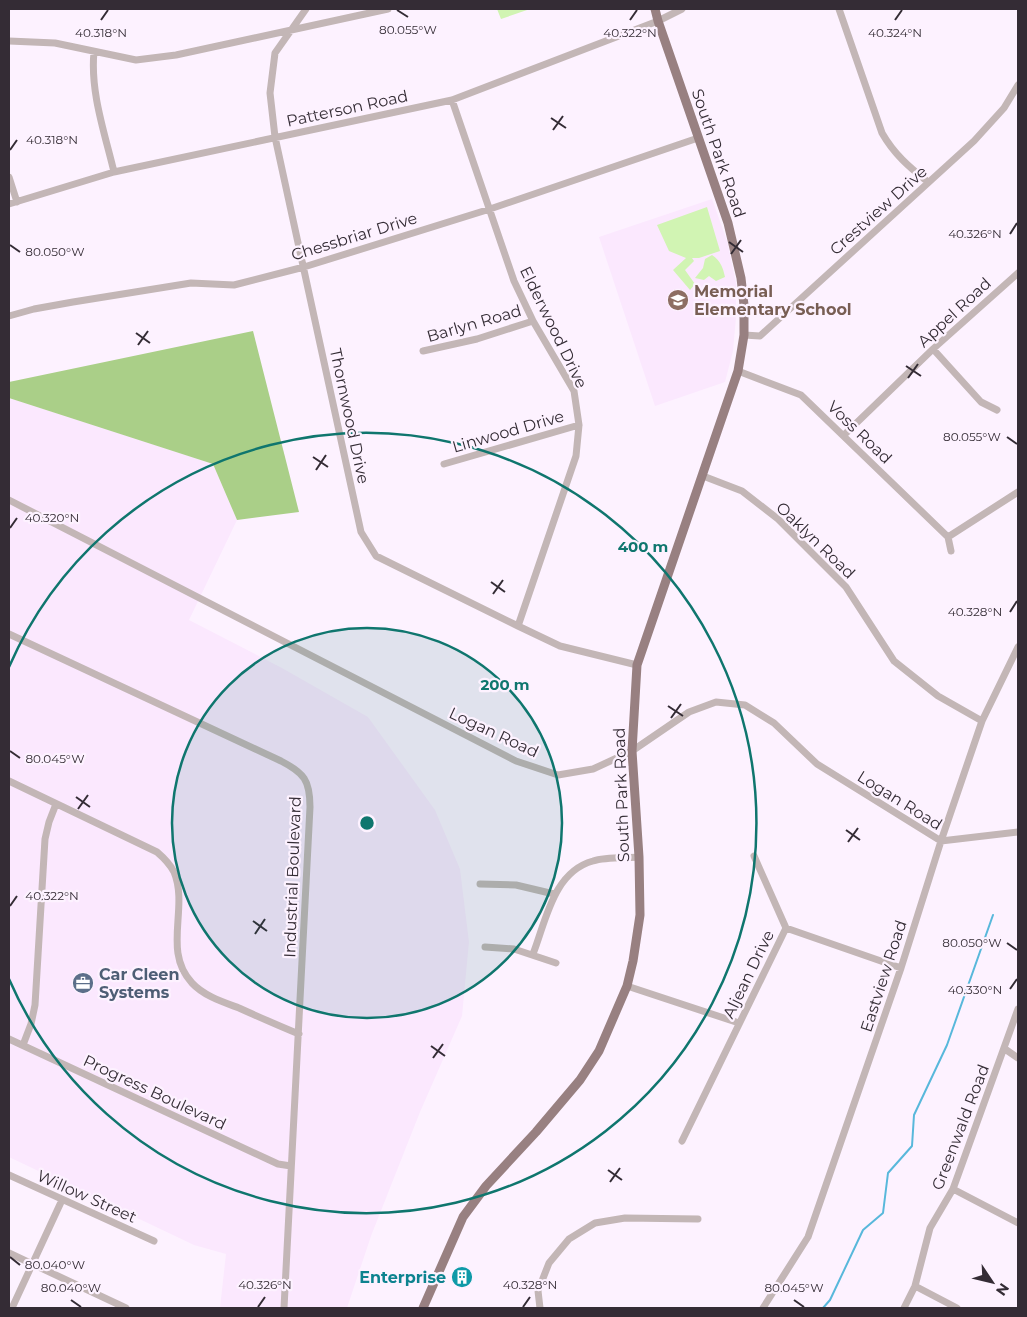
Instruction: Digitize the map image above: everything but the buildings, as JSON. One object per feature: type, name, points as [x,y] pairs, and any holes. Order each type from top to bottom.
[{"type":"main road","name":"South Park Road","points":[[423,1308],[463,1217],[486,1186],[536,1132],[580,1080],[599,1051],[627,986],[633,961],[640,915],[639,857],[632,751],[637,665],[738,371],[744,335],[744,305],[741,278],[728,223],[655,9]]},
{"type":"street","name":"Thornwood Drive","points":[[306,9],[275,54],[270,93],[275,137],[361,532],[376,556],[518,626],[560,646],[637,665]]},
{"type":"street","points":[[9,42],[55,43],[136,60],[176,55],[293,28],[388,9]]},
{"type":"street","name":"Patterson Road","points":[[9,204],[114,172],[452,100],[658,21],[682,9]]},
{"type":"street","points":[[839,9],[882,134],[891,149],[928,182]]},
{"type":"street","points":[[94,52],[92,70],[98,106],[114,172]]},
{"type":"street","name":"Crestview Drive","points":[[744,335],[760,336],[974,141],[1004,108],[1018,85]]},
{"type":"street","name":"Elderwood Drive","points":[[452,100],[514,281],[533,321],[574,391],[579,425],[576,456],[518,626]]},
{"type":"street","name":"Chessbriar Drive","points":[[9,316],[44,307],[191,283],[234,284],[304,267],[490,209],[698,138]]},
{"type":"street","points":[[9,177],[16,202]]},
{"type":"street","name":"Appel Road","points":[[844,435],[933,349],[1018,273]]},
{"type":"street","name":"Barlyn Road","points":[[423,351],[477,339],[533,321]]},
{"type":"street","points":[[933,349],[981,402],[997,410]]},
{"type":"street","name":"Voss Road","points":[[738,371],[801,395],[948,537]]},
{"type":"street","name":"Linwood Drive","points":[[444,464],[579,425]]},
{"type":"street","name":"Oaklyn Road","points":[[703,476],[742,491],[778,519],[846,587],[894,661],[938,696],[982,721]]},
{"type":"street","points":[[950,551],[948,537],[1018,492]]},
{"type":"street","name":"Logan Road","points":[[9,500],[516,761],[558,774],[593,770],[632,751],[689,712],[716,702],[745,705],[774,722],[817,764],[941,841],[1018,832]]},
{"type":"street","name":"Industrial Boulevard","points":[[9,634],[297,769],[304,776],[309,786],[310,807],[284,1308]]},
{"type":"street","name":"Eastview Road","points":[[763,1308],[808,1237],[982,721],[1018,647]]},
{"type":"street","points":[[9,781],[157,852],[167,861],[174,872],[178,885],[176,942],[180,963],[192,983],[201,991],[213,997],[299,1034]]},
{"type":"street","points":[[23,1045],[31,1024],[35,1005],[45,839],[56,804]]},
{"type":"street","points":[[754,856],[786,928]]},
{"type":"street","points":[[533,954],[554,894],[570,872],[592,861],[639,857]]},
{"type":"street","points":[[480,884],[516,885],[554,894]]},
{"type":"street","name":"Aljean Drive","points":[[682,1140],[786,928],[900,968]]},
{"type":"street","points":[[486,947],[514,948],[556,963]]},
{"type":"street","points":[[627,986],[739,1023]]},
{"type":"street","name":"Greenwald Road","points":[[904,1308],[915,1286],[930,1228],[953,1189],[1018,1009]]},
{"type":"street","name":"Progress Boulevard","points":[[9,1039],[278,1164],[291,1166]]},
{"type":"street","points":[[1005,1048],[1018,1058]]},
{"type":"street","name":"Willow Street","points":[[9,1175],[154,1241]]},
{"type":"street","points":[[953,1189],[1018,1223]]},
{"type":"street","points":[[12,1308],[62,1200]]},
{"type":"street","points":[[540,1308],[538,1291],[550,1263],[569,1239],[595,1223],[625,1218],[698,1218]]},
{"type":"street","points":[[9,1253],[109,1305],[126,1308]]},
{"type":"street","points":[[915,1286],[957,1308]]},
{"type":"shaded area","name":"Memorial Elementary School","points":[[712,199],[727,241],[736,283],[733,351],[725,382],[655,406],[599,237]]},
{"type":"shaded area","points":[[9,398],[213,464],[237,520],[189,620],[282,668],[368,717],[435,810],[460,869],[469,942],[462,1016],[420,1112],[371,1236],[347,1308],[220,1308],[226,1254],[194,1245],[9,1157]]},
{"type":"green space","points":[[497,9],[530,9],[501,19]]},
{"type":"green space","points":[[707,207],[720,251],[699,258],[692,258],[694,261],[685,270],[695,284],[690,290],[673,270],[686,258],[669,251],[657,225]]},
{"type":"green space","points":[[712,255],[721,265],[725,277],[716,281],[709,276],[704,280],[695,278],[703,268],[705,259]]},
{"type":"green space","points":[[253,331],[299,512],[237,520],[213,464],[9,398],[9,382]]},
{"type":"waterway","points":[[823,1308],[830,1300],[863,1230],[883,1213],[888,1173],[912,1146],[914,1115],[947,1045],[993,915]]},
{"type":"place","name":"Memorial Elementary School","points":[[678,300]]},
{"type":"place","name":"Car Cleen Systems","points":[[83,983]]},
{"type":"place","name":"Enterprise","points":[[462,1277]]}]
